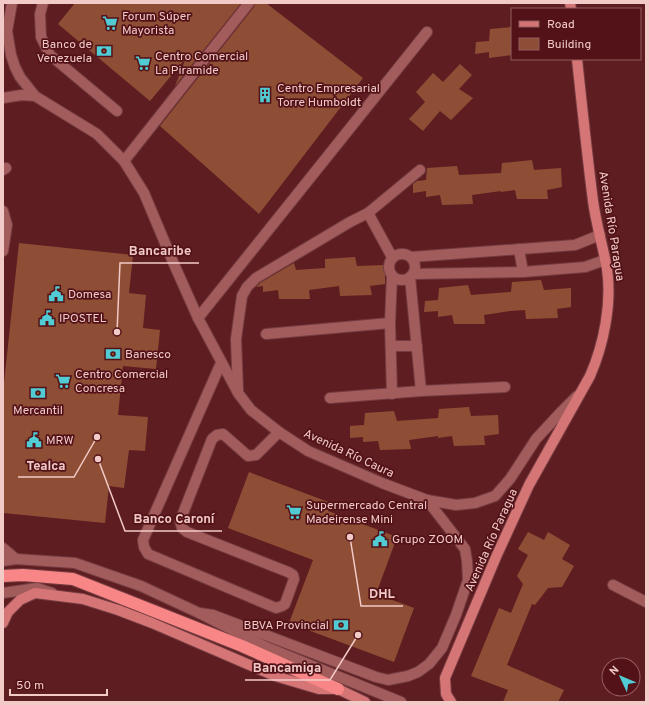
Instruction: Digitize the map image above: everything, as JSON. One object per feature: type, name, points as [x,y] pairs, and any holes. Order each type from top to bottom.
[{"type":"highway","points":[[3,576],[23,575],[73,579],[242,646],[338,689]]},
{"type":"main road","name":"Avenida Río Paragua","points":[[451,702],[446,694],[445,678],[529,484],[580,394],[596,361],[604,335],[608,296],[607,270],[594,202],[577,60]]},
{"type":"main road","points":[[3,623],[8,612],[20,600],[35,593],[83,599],[118,610],[275,676],[319,689],[338,689],[365,702]]},
{"type":"street","name":"Avenida Río Caura","points":[[12,3],[5,34],[11,55],[20,77],[35,96],[97,134],[124,161],[144,193],[198,318],[238,393],[251,410],[279,432],[308,451],[382,484],[427,500]]},
{"type":"street","points":[[43,3],[40,14],[41,37],[50,55],[117,111]]},
{"type":"street","points":[[124,161],[249,3]]},
{"type":"street","points":[[198,318],[427,32]]},
{"type":"street","points":[[3,98],[22,95],[35,96]]},
{"type":"street","points":[[238,393],[236,339],[242,296],[247,287],[256,278],[350,222],[368,214],[420,170]]},
{"type":"street","points":[[3,211],[6,225],[3,251]]},
{"type":"street","points":[[368,214],[392,257]]},
{"type":"street","points":[[392,394],[390,322],[392,276],[389,270],[389,263],[392,257],[398,254],[411,256],[575,245],[600,235]]},
{"type":"street","points":[[519,249],[523,272]]},
{"type":"street","points":[[411,256],[415,268],[411,276],[421,391]]},
{"type":"street","points":[[392,276],[397,279],[404,280],[411,276],[523,272],[585,267],[605,260]]},
{"type":"street","points":[[266,334],[390,322]]},
{"type":"street","points":[[391,346],[417,346]]},
{"type":"street","points":[[221,363],[143,540],[144,547],[148,554],[276,608],[285,604],[294,579],[293,575],[187,532],[182,528],[180,521],[212,439],[217,435],[222,434],[248,456],[252,456],[256,455],[279,432]]},
{"type":"street","points":[[330,398],[421,391],[505,387]]},
{"type":"street","name":"Avenida Río Paragua","points":[[427,500],[456,505],[475,503],[495,496],[510,479],[536,439],[580,394]]},
{"type":"street","points":[[199,613],[213,615],[376,678],[388,680],[418,672],[429,664],[442,648],[456,615],[468,580],[465,549],[427,500]]},
{"type":"street","points":[[3,548],[16,559]]},
{"type":"street","points":[[3,561],[16,559],[75,563],[141,586],[266,647],[401,702]]},
{"type":"street","points":[[613,585],[646,602]]},
{"type":"street","points":[[5,596],[37,588],[62,596]]},
{"type":"building","name":"Centro Comercial La Piramide","points":[[75,3],[241,3],[175,86],[186,58],[150,101],[58,24]]},
{"type":"building","name":"Centro Empresarial Torre Humboldt","points":[[255,3],[266,3],[363,78],[259,214],[160,126],[254,7]]},
{"type":"building","points":[[511,27],[511,55],[489,58],[489,52],[475,54],[476,42],[489,41],[490,29]]},
{"type":"building","points":[[460,64],[472,75],[459,89],[473,98],[451,120],[440,111],[423,131],[409,119],[425,102],[416,92],[433,73],[443,82]]},
{"type":"building","points":[[532,160],[534,170],[561,168],[562,187],[547,190],[548,199],[517,199],[515,190],[472,195],[473,204],[442,205],[440,195],[426,197],[426,191],[413,193],[413,184],[417,181],[426,180],[427,168],[457,166],[459,175],[501,173],[502,163]]},
{"type":"building","name":"Centro Comercial Concresa","points":[[19,243],[133,255],[129,293],[146,295],[143,328],[160,330],[156,369],[123,366],[118,415],[148,417],[145,451],[129,450],[124,488],[109,486],[105,523],[3,513],[3,392]]},
{"type":"building","points":[[355,257],[357,266],[385,265],[385,284],[370,286],[372,295],[340,296],[339,286],[309,290],[310,299],[279,299],[278,290],[263,292],[263,286],[256,287],[260,283],[294,263],[296,270],[325,268],[325,259]]},
{"type":"building","points":[[541,280],[544,290],[571,288],[571,307],[557,309],[558,318],[526,319],[525,310],[484,315],[485,324],[454,324],[452,315],[438,317],[438,311],[424,312],[425,301],[438,300],[439,288],[468,285],[471,295],[511,292],[512,282]]},
{"type":"building","points":[[469,407],[471,416],[498,415],[499,434],[484,436],[485,445],[454,446],[452,436],[438,438],[438,436],[409,440],[411,449],[380,450],[378,441],[363,442],[363,437],[350,438],[350,426],[364,425],[365,413],[394,411],[397,421],[438,418],[439,409]]},
{"type":"building","points":[[249,472],[331,503],[328,511],[397,537],[376,594],[414,608],[394,662],[289,623],[313,560],[228,528]]},
{"type":"building","points":[[528,532],[544,540],[548,532],[570,545],[562,559],[574,566],[562,587],[548,588],[535,605],[532,604],[507,665],[564,690],[558,702],[503,702],[508,690],[471,676],[499,608],[511,613],[523,584],[517,576],[528,555],[518,549]]},
{"type":"place","name":"Forum Súper Mayorista","points":[[110,23]]},
{"type":"place","name":"Banco de Venezuela","points":[[104,51]]},
{"type":"place","name":"Centro Comercial La Piramide","points":[[143,63]]},
{"type":"place","name":"Centro Empresarial Torre Humboldt","points":[[265,95]]},
{"type":"place","name":"Domesa","points":[[56,294]]},
{"type":"place","name":"IPOSTEL","points":[[47,318]]},
{"type":"place","name":"Bancaribe","points":[[117,332]]},
{"type":"place","name":"Banesco","points":[[113,354]]},
{"type":"place","name":"Centro Comercial Concresa","points":[[63,381]]},
{"type":"place","name":"Mercantil","points":[[38,393]]},
{"type":"place","name":"Tealca","points":[[97,437]]},
{"type":"place","name":"MRW","points":[[34,440]]},
{"type":"place","name":"Banco Caroní","points":[[98,459]]},
{"type":"place","name":"Supermercado Central Madeirense Mini","points":[[294,512]]},
{"type":"place","name":"DHL","points":[[350,537]]},
{"type":"place","name":"Grupo ZOOM","points":[[380,539]]},
{"type":"place","name":"BBVA Provincial","points":[[341,625]]},
{"type":"place","name":"Bancamiga","points":[[358,635]]}]
